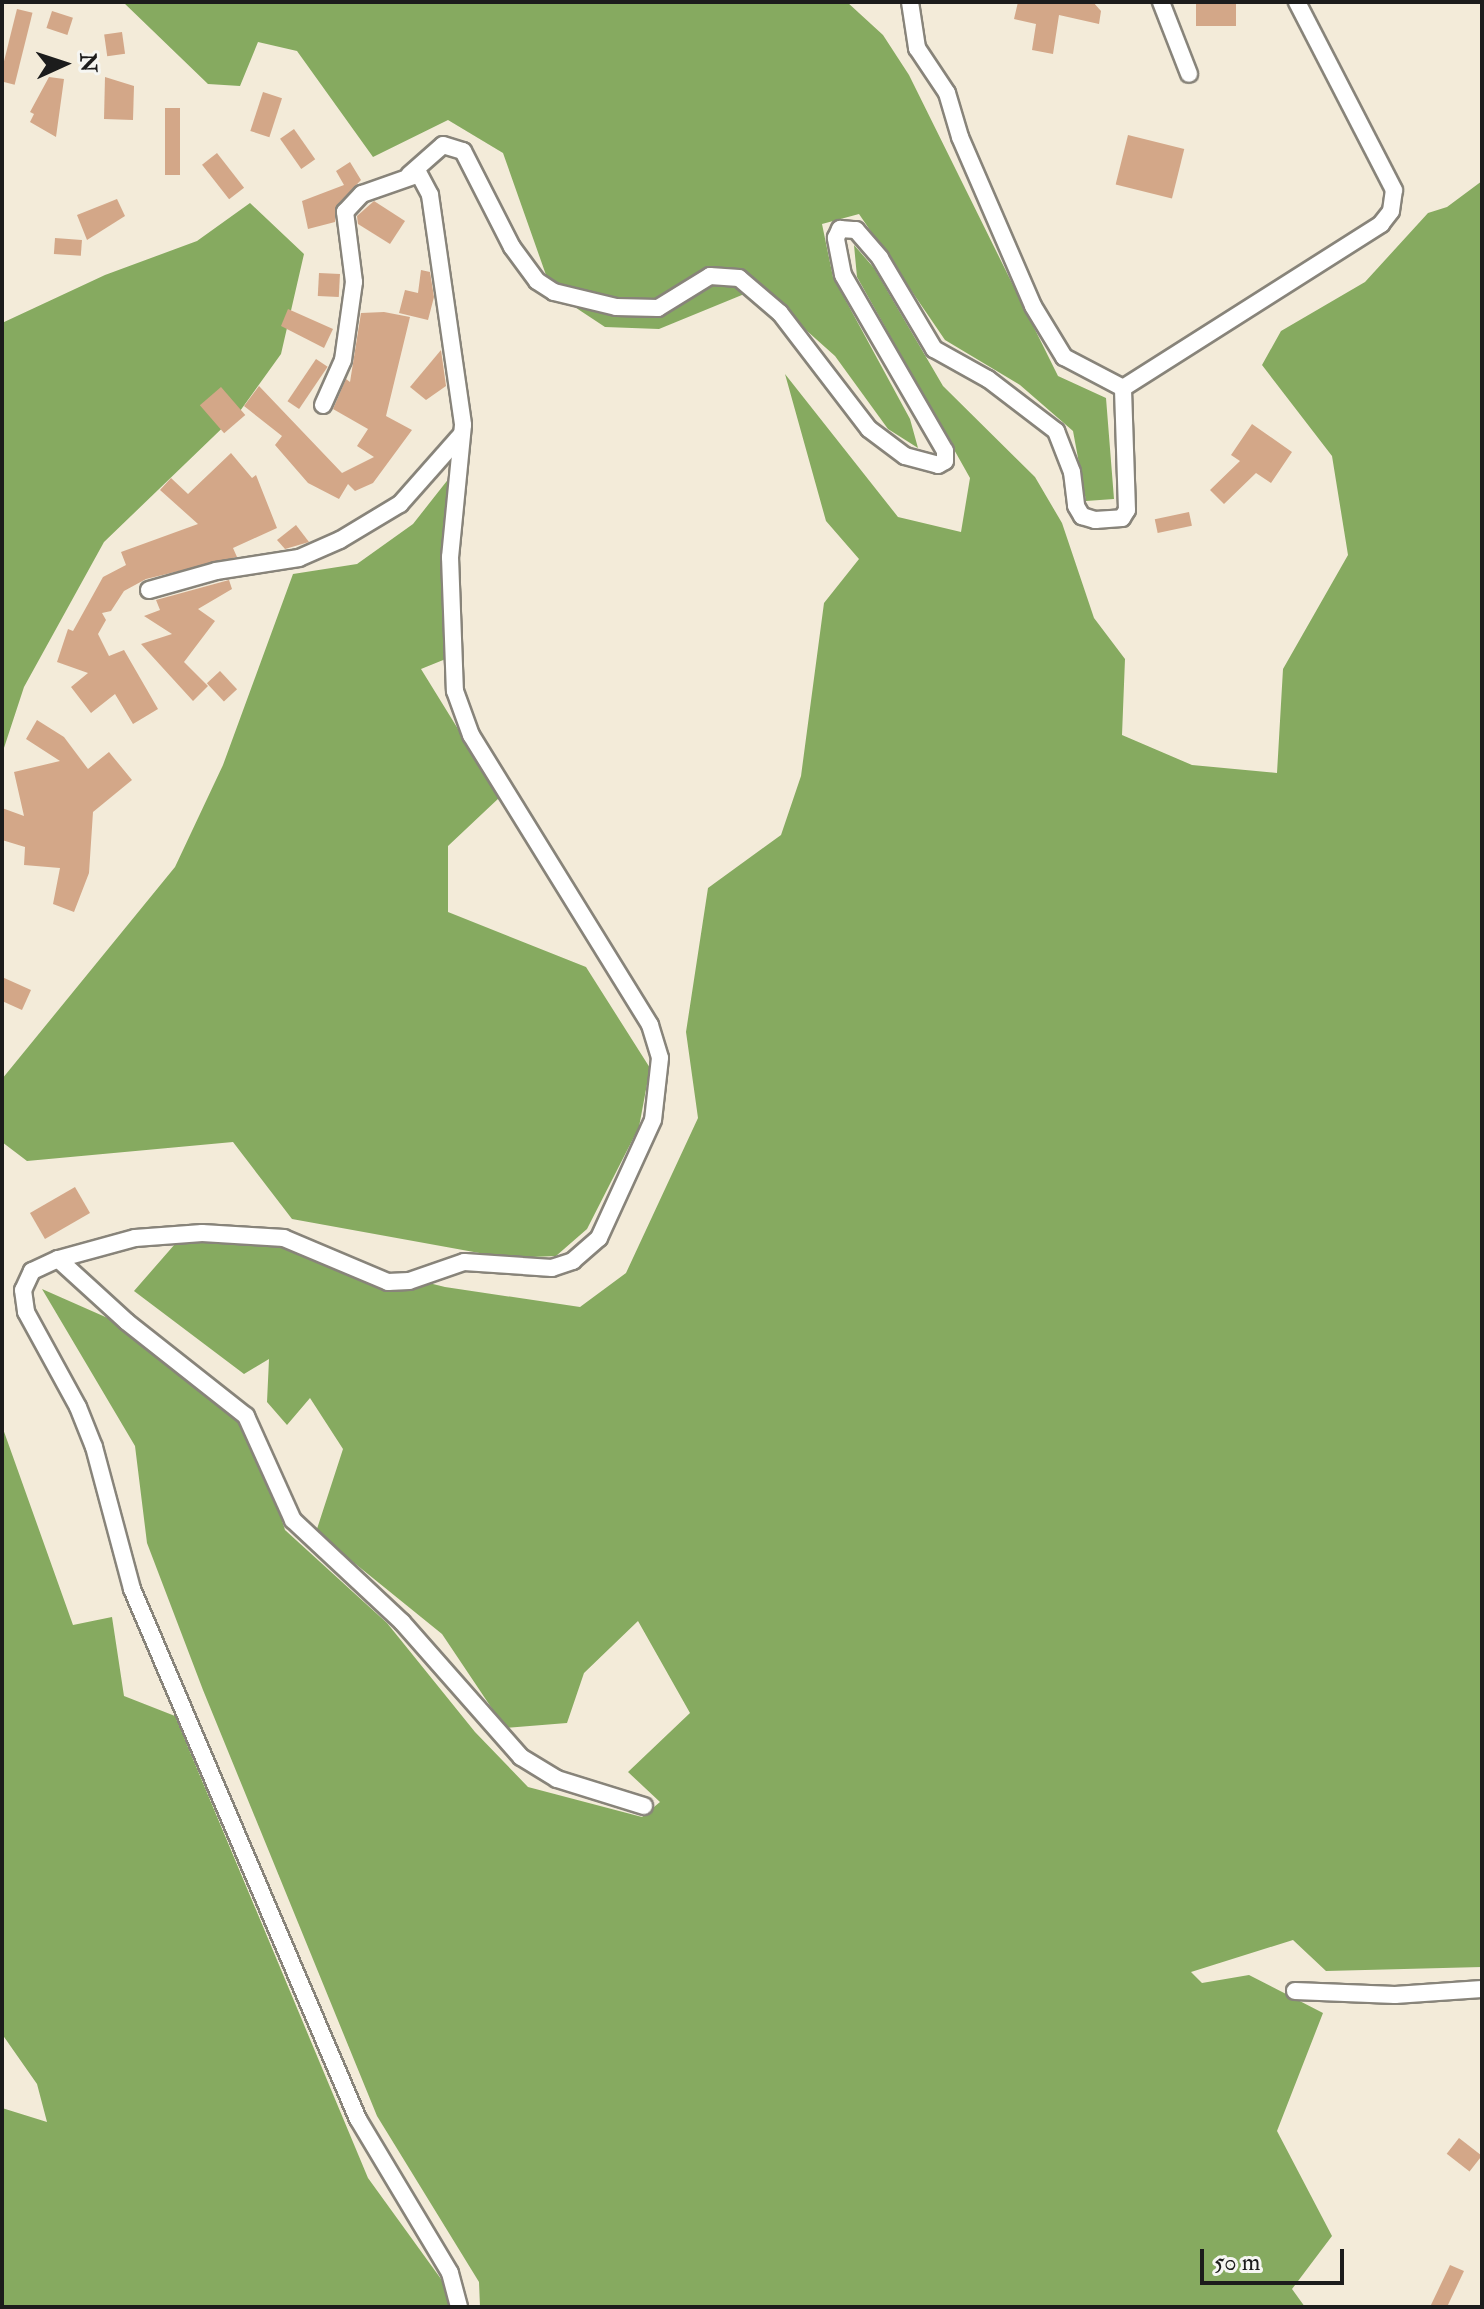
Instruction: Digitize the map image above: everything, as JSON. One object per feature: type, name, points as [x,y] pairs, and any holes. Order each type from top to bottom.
[{"type":"street","points":[[910,2],[917,48],[947,93],[960,137],[1039,318],[1074,366],[1123,388]]},
{"type":"street","points":[[1161,2],[1189,74]]},
{"type":"street","points":[[1123,388],[1381,224],[1391,211],[1394,190],[1297,2]]},
{"type":"street","points":[[323,405],[343,360],[354,282],[345,212],[362,194],[409,175],[443,145],[463,151],[512,247],[537,281],[554,292],[616,307],[658,308],[710,276],[739,278],[780,313],[869,429],[905,456],[938,465],[945,461],[945,451],[843,275],[836,238],[840,229],[856,230],[880,258],[934,349],[988,379],[1056,431],[1072,472],[1076,506],[1082,516],[1095,520],[1122,518],[1127,510],[1123,388]]},
{"type":"street","points":[[409,175],[423,178],[430,195],[457,354],[462,434],[450,557],[452,667],[462,713],[528,830],[637,1000],[660,1058],[653,1120],[599,1238],[573,1261],[552,1268],[464,1262],[400,1283],[377,1279],[284,1238],[259,1235],[135,1238],[58,1259],[30,1273],[23,1290],[26,1312],[78,1407],[94,1447],[132,1589],[358,2119],[450,2273],[459,2307]]},
{"type":"street","points":[[149,590],[216,571],[299,558],[340,540],[400,504],[462,434]]},
{"type":"street","points":[[58,1259],[127,1322],[246,1416],[293,1520],[402,1622],[521,1757],[557,1779],[644,1806]]},
{"type":"street","points":[[1295,1991],[1395,1995],[1482,1989]]},
{"type":"green space","points":[[123,2],[847,2],[883,35],[909,75],[1058,376],[1106,398],[1114,499],[1086,501],[1073,431],[1020,385],[945,340],[859,214],[822,224],[833,277],[910,419],[918,448],[888,429],[835,356],[759,288],[659,329],[605,327],[552,292],[503,153],[448,120],[373,157],[297,51],[258,42],[240,86],[208,84]]},
{"type":"green space","points":[[1482,181],[1482,1967],[1326,1971],[1293,1940],[1191,1972],[1202,1983],[1249,1975],[1323,2013],[1277,2131],[1332,2236],[1292,2289],[1305,2307],[480,2307],[479,2282],[377,2116],[203,1690],[147,1543],[135,1446],[42,1289],[119,1323],[249,1415],[285,1530],[387,1623],[475,1732],[528,1787],[642,1817],[660,1802],[628,1772],[690,1713],[638,1621],[584,1673],[567,1723],[505,1728],[442,1634],[316,1532],[343,1449],[310,1398],[287,1425],[267,1402],[269,1359],[244,1374],[134,1291],[175,1244],[252,1239],[445,1287],[580,1307],[626,1273],[698,1118],[686,1032],[708,888],[781,835],[801,776],[824,603],[859,559],[826,521],[785,374],[898,517],[961,532],[970,478],[857,277],[854,245],[874,268],[943,386],[1035,477],[1062,523],[1094,618],[1125,659],[1122,735],[1192,765],[1277,773],[1283,669],[1348,555],[1332,456],[1262,365],[1281,331],[1365,282],[1428,213],[1447,207]]},
{"type":"green space","points":[[250,203],[304,254],[281,354],[240,411],[104,542],[24,687],[2,754],[2,323],[105,275],[197,241]]},
{"type":"green space","points":[[461,463],[458,654],[421,669],[500,797],[448,846],[448,912],[586,967],[650,1068],[639,1127],[587,1229],[556,1256],[507,1258],[292,1219],[233,1142],[27,1161],[2,1142],[2,1079],[175,867],[223,765],[293,574],[357,564],[413,524]]},
{"type":"green space","points":[[2,1426],[73,1625],[112,1617],[124,1696],[175,1716],[368,2178],[441,2279],[454,2307],[2,2307],[2,2108],[47,2122],[37,2084],[2,2034]]},
{"type":"building","points":[[1018,2],[1093,2],[1101,11],[1099,24],[1059,15],[1053,54],[1032,50],[1036,24],[1014,19]]},
{"type":"building","points":[[1196,2],[1236,2],[1236,26],[1196,26]]},
{"type":"building","points":[[17,9],[33,13],[15,85],[2,82],[2,69]]},
{"type":"building","points":[[52,11],[73,18],[67,35],[46,28]]},
{"type":"building","points":[[122,32],[125,54],[107,56],[104,35]]},
{"type":"building","points":[[49,77],[64,79],[56,137],[30,122],[34,114],[30,112]]},
{"type":"building","points":[[105,77],[134,86],[133,120],[104,119]]},
{"type":"building","points":[[263,92],[282,98],[269,137],[250,131]]},
{"type":"building","points":[[165,108],[180,108],[180,175],[165,175]]},
{"type":"building","points":[[294,129],[315,159],[301,169],[280,139]]},
{"type":"building","points":[[1128,135],[1184,149],[1172,199],[1116,184]]},
{"type":"building","points":[[217,153],[244,188],[229,199],[202,165]]},
{"type":"building","points":[[350,162],[361,180],[337,205],[335,222],[308,229],[302,201],[344,185],[336,171]]},
{"type":"building","points":[[117,199],[125,216],[87,240],[77,215]]},
{"type":"building","points":[[374,201],[405,221],[390,244],[358,224],[357,216]]},
{"type":"building","points":[[55,238],[82,240],[81,256],[54,254]]},
{"type":"building","points":[[421,270],[430,272],[434,297],[428,320],[399,313],[405,290],[418,293]]},
{"type":"building","points":[[319,273],[340,274],[339,297],[318,296]]},
{"type":"building","points":[[288,309],[333,329],[324,348],[281,326]]},
{"type":"building","points":[[384,312],[410,317],[386,416],[412,430],[373,483],[355,491],[348,484],[339,499],[308,483],[275,445],[282,436],[244,406],[259,386],[342,473],[374,457],[357,446],[368,429],[333,409],[346,379],[350,382],[361,313]]},
{"type":"building","points":[[441,350],[446,386],[426,400],[410,387]]},
{"type":"building","points":[[316,359],[328,367],[299,409],[287,401]]},
{"type":"building","points":[[221,387],[245,415],[224,433],[200,405]]},
{"type":"building","points":[[1252,424],[1292,452],[1271,483],[1256,473],[1224,504],[1210,490],[1240,461],[1231,455]]},
{"type":"building","points":[[231,453],[252,478],[256,475],[277,528],[233,548],[237,557],[146,579],[124,591],[111,611],[102,613],[106,620],[98,634],[109,656],[124,650],[158,709],[133,724],[115,694],[91,713],[71,687],[88,673],[57,662],[68,629],[73,631],[103,577],[126,565],[121,552],[198,524],[160,490],[171,478],[188,494]]},
{"type":"building","points":[[1189,512],[1192,526],[1158,533],[1155,519]]},
{"type":"building","points":[[296,525],[309,542],[285,549],[277,540]]},
{"type":"building","points":[[229,580],[232,589],[198,609],[215,621],[184,662],[208,686],[193,701],[141,644],[172,634],[144,616],[160,610],[156,600]]},
{"type":"building","points":[[220,671],[237,689],[224,702],[207,683]]},
{"type":"building","points":[[37,720],[64,737],[88,769],[109,752],[132,780],[93,812],[89,873],[74,912],[53,904],[60,868],[24,865],[25,847],[2,840],[2,808],[24,816],[14,772],[60,761],[26,739]]},
{"type":"building","points":[[2,977],[31,990],[22,1010],[2,1001]]},
{"type":"building","points":[[75,1187],[90,1213],[45,1239],[30,1213]]},
{"type":"building","points":[[1459,2138],[1482,2156],[1470,2172],[1447,2154]]},
{"type":"building","points":[[1450,2265],[1464,2271],[1447,2307],[1430,2307]]}]
